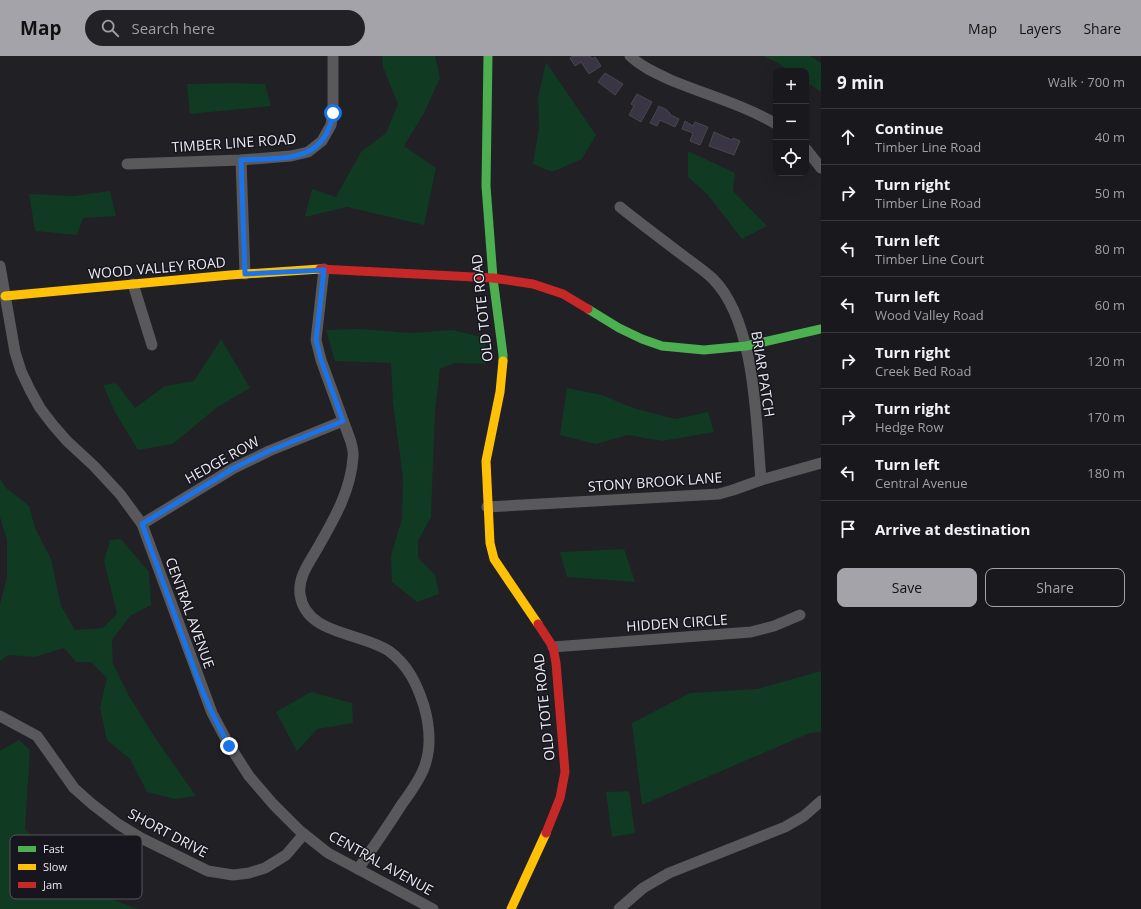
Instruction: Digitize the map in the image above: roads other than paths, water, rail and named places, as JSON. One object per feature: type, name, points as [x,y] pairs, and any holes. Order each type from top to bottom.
[{"type":"street","name":"TIMBER LINE ROAD","points":[[127,164],[241,160],[300,155],[316,147],[322,141],[331,125],[333,113],[333,56]]},
{"type":"street","name":"OLD TOTE ROAD","points":[[488,56],[486,186],[493,278],[503,355],[500,392],[486,461],[487,507],[490,543],[494,559],[553,647],[556,663],[565,772],[560,798],[553,818],[511,909]]},
{"type":"street","points":[[630,56],[640,64],[658,74],[754,113],[773,122]]},
{"type":"street","points":[[809,153],[821,168]]},
{"type":"street","points":[[241,160],[245,274]]},
{"type":"street","name":"BRIAR PATCH","points":[[620,207],[713,279],[727,297],[737,316],[746,346],[755,406],[761,480]]},
{"type":"street","name":"CENTRAL AVENUE","points":[[0,266],[5,296],[5,334],[15,352],[21,371],[30,390],[40,408],[53,425],[120,494],[142,524],[200,685],[225,739],[249,776],[273,804],[304,834],[328,853],[433,909]]},
{"type":"street","points":[[324,270],[316,340],[321,360],[351,442],[353,456],[348,486],[329,527],[302,576],[300,584],[301,601],[304,608],[315,621],[322,625],[377,644],[390,652],[403,665],[414,680],[418,688],[430,730],[427,758],[420,777],[358,870]]},
{"type":"street","name":"WOOD VALLEY ROAD","points":[[5,296],[245,274],[324,270],[493,278],[533,284],[563,294],[619,328],[642,339],[662,346],[704,350],[746,346],[821,329]]},
{"type":"street","points":[[133,284],[152,345]]},
{"type":"street","name":"HEDGE ROW","points":[[142,524],[234,468],[269,451],[343,421]]},
{"type":"street","name":"STONY BROOK LANE","points":[[487,507],[719,494],[821,463]]},
{"type":"street","name":"HIDDEN CIRCLE","points":[[553,647],[751,632],[774,626],[800,615]]},
{"type":"street","name":"SHORT DRIVE","points":[[0,716],[38,736],[74,788],[113,820],[136,835]]},
{"type":"street","points":[[619,909],[642,888],[669,873],[785,827],[804,816],[821,801]]},
{"type":"street","name":"SHORT DRIVE","points":[[142,838],[203,869],[216,873],[233,875],[257,871],[279,860],[304,834]]}]
